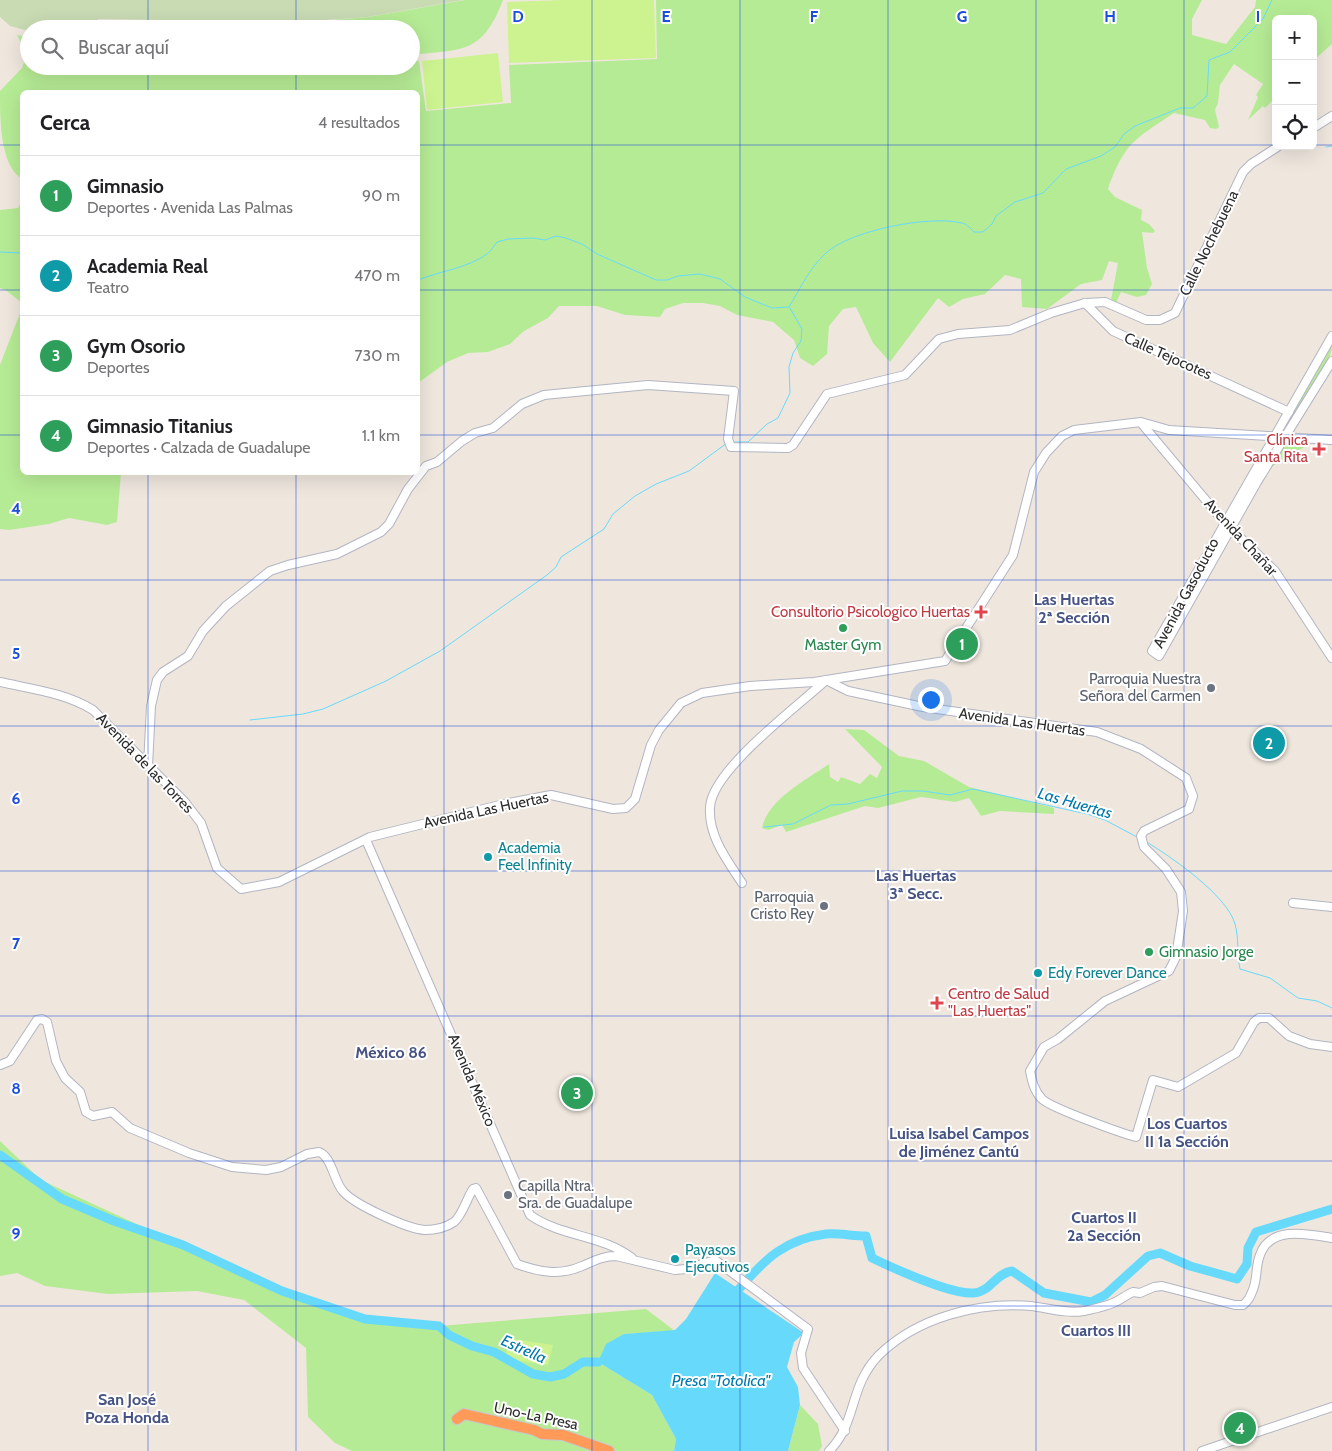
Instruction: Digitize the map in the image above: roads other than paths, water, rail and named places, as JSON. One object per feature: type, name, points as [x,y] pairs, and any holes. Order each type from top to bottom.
[{"type":"highway","name":"Uno-La Presa","points":[[457,1419],[464,1414],[534,1430],[542,1434],[563,1435],[609,1451]]},
{"type":"street","points":[[1317,125],[1332,116]]},
{"type":"street","name":"Calle Nochebuena","points":[[1085,303],[1105,302],[1146,320],[1160,320],[1175,313],[1242,172],[1273,150]]},
{"type":"street","points":[[420,474],[426,466],[437,462],[462,441],[493,428],[522,404],[544,395],[648,384],[734,391],[729,440],[736,448],[794,445],[826,394],[905,375],[939,339],[958,334],[1010,330],[1051,313],[1085,303]]},
{"type":"street","name":"Calle Tejocotes","points":[[1085,303],[1113,331],[1289,412]]},
{"type":"street","name":"Avenida Gasoducto","points":[[1332,336],[1152,651],[1159,656],[1256,482],[1332,361]]},
{"type":"street","points":[[742,883],[716,840],[710,822],[712,798],[727,772],[750,748],[826,680],[945,661],[1013,554],[1029,486],[1046,453],[1062,436],[1074,430],[1141,422],[1169,430],[1332,440]]},
{"type":"street","name":"Avenida Chañar","points":[[1141,422],[1231,529],[1275,571],[1332,658]]},
{"type":"street","points":[[148,766],[151,706],[157,680],[163,672],[188,656],[203,631],[226,606],[270,571],[288,564],[337,554],[381,532],[389,524],[408,489],[419,475]]},
{"type":"street","name":"Avenida Las Huertas","points":[[201,823],[216,868],[241,889],[279,882],[366,840],[490,807],[551,794],[613,809],[626,808],[635,799],[654,738],[670,713],[681,703],[702,693],[730,688],[826,680],[848,691],[923,707],[1097,732],[1141,749],[1186,778],[1193,796],[1192,804],[1186,812],[1144,831],[1141,839],[1148,852],[1166,870],[1181,892],[1184,911],[1176,957],[1168,971],[1105,1001],[1058,1039],[1044,1047],[1030,1071],[1034,1088],[1043,1100],[1117,1132],[1136,1137],[1153,1080],[1178,1087],[1186,1080],[1236,1053],[1254,1022],[1259,1018],[1269,1018],[1289,1036],[1310,1044],[1332,1047]]},
{"type":"street","name":"Avenida de las Torres","points":[[0,682],[83,704],[93,710],[184,801],[201,823]]},
{"type":"street","name":"Avenida México","points":[[366,840],[530,1215],[563,1232],[618,1249],[636,1260]]},
{"type":"street","points":[[1293,903],[1332,907]]},
{"type":"street","points":[[0,1065],[10,1061],[37,1020],[46,1022],[56,1061],[65,1078],[80,1092],[86,1112],[90,1115],[97,1116],[112,1112],[130,1128],[189,1153],[232,1167],[266,1170],[281,1167],[313,1153],[323,1153],[343,1191],[352,1199],[411,1227],[423,1230],[438,1230],[456,1221],[473,1189],[476,1188],[517,1264],[534,1270],[565,1272],[606,1256],[636,1260],[675,1270],[686,1269],[715,1260],[806,1326],[808,1333],[801,1353],[803,1368],[844,1430]]},
{"type":"street","points":[[829,1451],[844,1430],[858,1386],[870,1366],[890,1346],[948,1314],[1013,1306],[1084,1311],[1113,1303],[1133,1292],[1140,1293],[1158,1286],[1235,1305],[1243,1304],[1249,1299],[1255,1286],[1259,1258],[1266,1244],[1286,1234],[1302,1233],[1332,1238]]},
{"type":"street","points":[[1202,1451],[1332,1407]]},
{"type":"water","name":"Presa \"Totolica\"","points":[[715,1273],[804,1333],[794,1342],[787,1367],[798,1387],[800,1405],[788,1451],[674,1451],[676,1439],[652,1395],[598,1362],[606,1344],[624,1334],[675,1330],[686,1319]]},
{"type":"waterway","points":[[420,279],[471,263],[488,253],[497,242],[508,239],[533,238],[545,240],[556,236],[582,244],[597,254],[656,280],[700,274],[720,279],[745,297],[772,308],[789,307],[820,259],[826,253],[853,237],[891,226],[931,221],[962,223],[974,232],[983,232],[992,224],[996,216],[1015,202],[1043,193],[1066,169],[1101,156],[1115,147],[1124,134],[1135,126],[1180,108],[1193,108],[1207,96],[1209,60],[1230,52],[1263,19],[1272,0]]},
{"type":"waterway","name":"Las Huertas","points":[[1326,147],[1332,146]]},
{"type":"waterway","points":[[0,252],[20,253]]},
{"type":"waterway","points":[[733,442],[748,442],[767,424],[778,418],[790,393],[789,367],[793,353],[801,341],[802,329],[790,308]]},
{"type":"waterway","points":[[250,720],[303,714],[323,709],[386,681],[440,651],[547,575],[556,567],[561,557],[604,529],[613,514],[635,496],[656,484],[689,471],[727,443]]},
{"type":"waterway","name":"Las Huertas","points":[[764,827],[793,824],[831,805],[848,804],[902,791],[923,791],[950,795],[973,789],[1087,814],[1105,820],[1137,837]]},
{"type":"waterway","name":"Las Huertas","points":[[1145,841],[1196,877],[1210,889],[1230,913],[1236,929],[1240,969],[1270,978],[1298,998],[1317,1001],[1332,1008]]},
{"type":"waterway","name":"Estrella","points":[[0,1155],[62,1199],[114,1221],[183,1245],[282,1291],[365,1319],[439,1326],[449,1335],[472,1346],[494,1352],[533,1374],[550,1377],[564,1374],[583,1362],[598,1362]]},
{"type":"waterway","points":[[739,1289],[758,1268],[787,1246],[799,1240],[826,1234],[836,1234],[866,1236],[872,1258],[952,1290],[980,1292],[1006,1272],[1012,1271],[1044,1293],[1091,1302],[1105,1295],[1148,1256],[1160,1253],[1190,1266],[1237,1279],[1247,1264],[1248,1248],[1256,1232],[1332,1209]]},
{"type":"place","name":"Clínica Santa Rita","points":[[1319,449]]},
{"type":"place","name":"Consultorio Psicologico Huertas","points":[[981,612]]},
{"type":"place","name":"Master Gym","points":[[843,628]]},
{"type":"place","name":"Gimnasio","points":[[962,644]]},
{"type":"place","name":"Parroquia Nuestra Señora del Carmen","points":[[1211,688]]},
{"type":"place","name":"Academia Real","points":[[1269,743]]},
{"type":"place","name":"Academia Feel Infinity","points":[[488,857]]},
{"type":"place","name":"Parroquia Cristo Rey","points":[[824,906]]},
{"type":"place","name":"Gimnasio Jorge","points":[[1149,952]]},
{"type":"place","name":"Edy Forever Dance","points":[[1038,973]]},
{"type":"place","name":"Centro de Salud \"Las Huertas\"","points":[[937,1003]]},
{"type":"place","name":"Gym Osorio","points":[[577,1093]]},
{"type":"place","name":"Capilla Ntra. Sra. de Guadalupe","points":[[508,1195]]},
{"type":"place","name":"Payasos Ejecutivos","points":[[675,1259]]},
{"type":"place","name":"Gimnasio Titanius","points":[[1240,1428]]},
{"type":"district","name":"Las Huertas 2ª Sección","points":[[1074,608]]},
{"type":"district","name":"Las Huertas 3ª Secc.","points":[[916,884]]},
{"type":"district","name":"México 86","points":[[391,1052]]},
{"type":"district","name":"Los Cuartos II 1a Sección","points":[[1187,1132]]},
{"type":"district","name":"Luisa Isabel Campos de Jiménez Cantú","points":[[959,1142]]},
{"type":"district","name":"Cuartos II 2a Sección","points":[[1104,1226]]},
{"type":"district","name":"Cuartos III","points":[[1096,1330]]},
{"type":"district","name":"San José Poza Honda","points":[[127,1408]]}]
